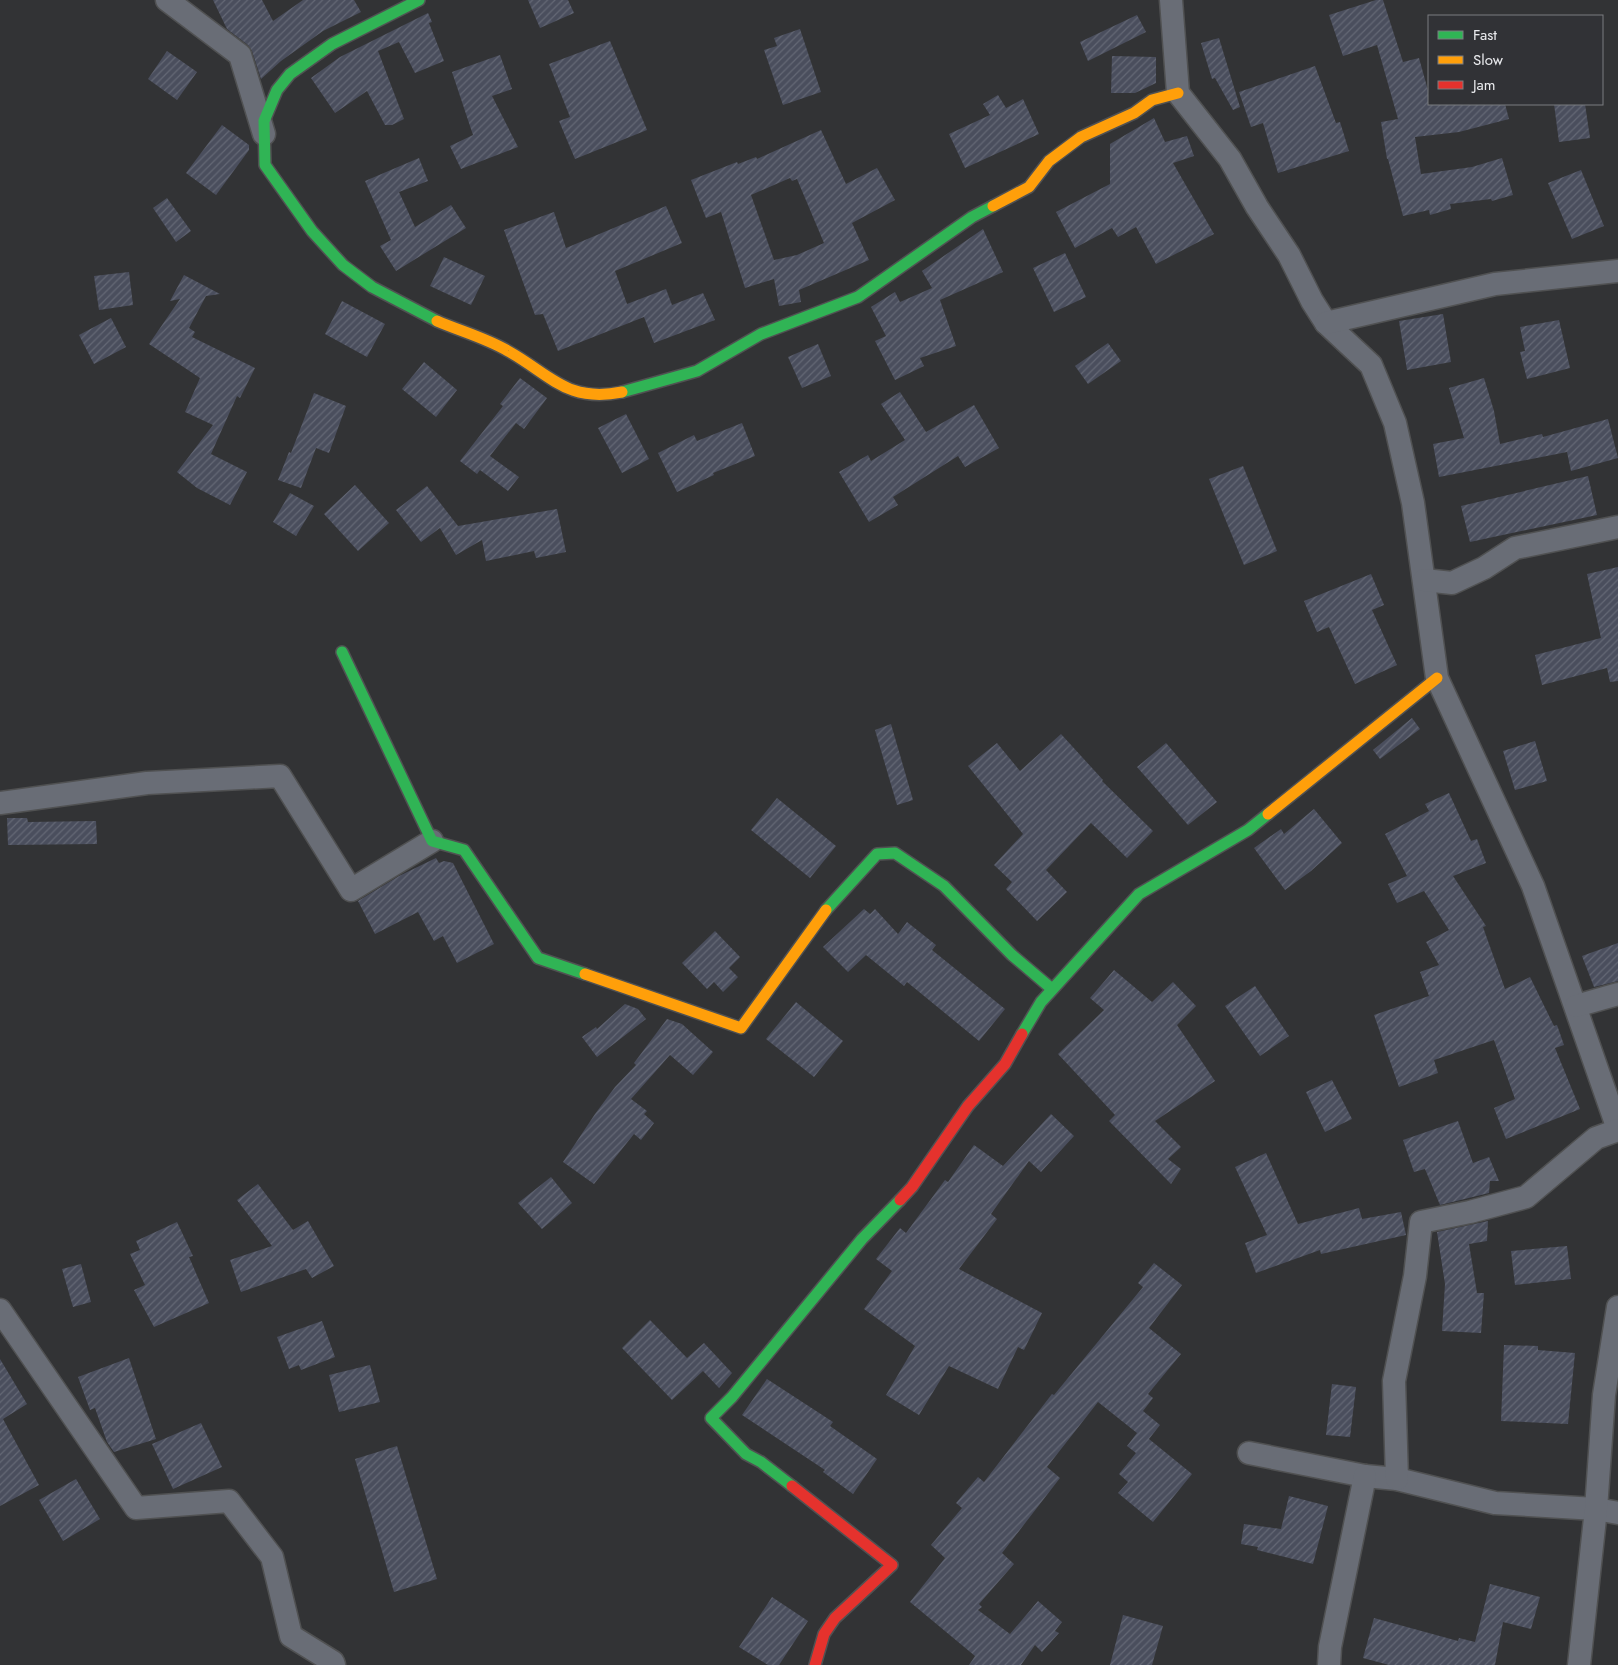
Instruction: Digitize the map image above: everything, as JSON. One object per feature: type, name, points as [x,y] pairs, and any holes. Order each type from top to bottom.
[{"type":"street","points":[[168,0],[240,55],[264,136]]},
{"type":"street","points":[[419,0],[332,44],[290,74],[276,90],[264,121],[265,165],[312,231],[343,265],[372,287],[427,317],[507,350],[544,375],[577,393],[602,396],[633,390],[697,370],[761,334],[858,297],[972,217],[1029,187],[1050,161],[1081,137],[1126,117],[1152,100],[1178,93]]},
{"type":"street","points":[[1172,0],[1178,93],[1230,159],[1257,206],[1289,255],[1312,301],[1326,323],[1371,365],[1395,423],[1413,503],[1437,678],[1533,886],[1618,1129],[1596,1138],[1526,1196],[1470,1212],[1421,1222],[1415,1276],[1394,1381],[1397,1479]]},
{"type":"street","points":[[1326,323],[1495,284],[1618,271]]},
{"type":"street","points":[[1424,580],[1452,582],[1484,568],[1515,548],[1618,527]]},
{"type":"street","points":[[342,652],[432,841]]},
{"type":"street","points":[[815,1665],[824,1634],[835,1618],[892,1565],[761,1462],[746,1454],[711,1418],[732,1398],[862,1239],[912,1187],[968,1106],[1005,1064],[1041,1002],[1138,894],[1248,830],[1437,678]]},
{"type":"street","points":[[0,803],[147,783],[280,776],[351,890],[432,841],[464,850],[538,958],[741,1028],[824,912],[877,854],[895,853],[944,886],[1012,955],[1052,989]]},
{"type":"street","points":[[1576,1006],[1618,994]]},
{"type":"street","points":[[1579,1665],[1607,1511],[1611,1398],[1618,1307]]},
{"type":"street","points":[[0,1310],[136,1508],[229,1501],[272,1558],[291,1636],[333,1662],[334,1665]]},
{"type":"street","points":[[1250,1453],[1365,1476],[1397,1479],[1495,1503],[1607,1511]]},
{"type":"street","points":[[1330,1665],[1330,1647],[1365,1476]]},
{"type":"building","points":[[213,0],[262,0],[273,21],[303,0],[354,0],[361,12],[323,31],[281,61],[261,79],[252,51],[248,45],[227,29]]},
{"type":"building","points":[[528,0],[568,0],[574,13],[540,28]]},
{"type":"building","points":[[1376,0],[1383,0],[1403,62],[1419,58],[1428,90],[1428,105],[1505,105],[1509,119],[1459,132],[1415,137],[1421,174],[1472,167],[1502,158],[1513,195],[1492,201],[1491,199],[1450,204],[1451,209],[1430,215],[1429,210],[1403,216],[1387,159],[1381,122],[1398,119],[1377,45],[1343,56],[1329,15]]},
{"type":"building","points":[[428,13],[432,22],[429,23],[444,61],[415,73],[399,42],[378,51],[404,119],[392,125],[385,125],[367,91],[335,113],[311,78],[340,57]]},
{"type":"building","points":[[1137,15],[1146,32],[1088,61],[1080,42]]},
{"type":"building","points":[[800,29],[821,92],[783,105],[764,50],[777,46],[774,38]]},
{"type":"building","points":[[1219,38],[1240,107],[1233,110],[1215,78],[1212,79],[1201,43]]},
{"type":"building","points":[[610,41],[647,130],[575,159],[559,121],[570,117],[549,64]]},
{"type":"building","points":[[167,51],[197,72],[177,100],[148,79]]},
{"type":"building","points":[[500,55],[512,89],[492,96],[518,147],[461,169],[450,146],[473,135],[452,72]]},
{"type":"building","points":[[1112,56],[1156,57],[1156,83],[1135,93],[1111,93]]},
{"type":"building","points":[[1315,66],[1336,123],[1340,122],[1349,151],[1278,173],[1263,123],[1251,127],[1239,92]]},
{"type":"building","points":[[998,95],[1006,108],[1023,99],[1039,134],[965,168],[949,134],[990,115],[983,104]]},
{"type":"building","points":[[1554,105],[1585,105],[1590,138],[1559,142]]},
{"type":"building","points":[[1154,118],[1165,142],[1187,136],[1194,156],[1173,163],[1214,234],[1156,264],[1136,227],[1118,237],[1112,228],[1075,248],[1056,212],[1110,184],[1110,144]]},
{"type":"building","points":[[222,125],[249,145],[249,150],[216,195],[186,173]]},
{"type":"building","points":[[821,130],[846,184],[877,168],[895,200],[852,223],[869,260],[799,290],[801,302],[779,306],[774,279],[745,288],[721,212],[706,218],[691,180],[737,162],[738,164],[756,157],[757,159]],"holes":[[[790,178],[792,181],[797,179],[824,243],[797,255],[774,260],[751,195]]]},
{"type":"building","points":[[419,158],[428,181],[399,192],[415,227],[451,205],[466,228],[396,271],[380,246],[391,240],[365,181]]},
{"type":"building","points":[[1581,170],[1604,226],[1572,239],[1548,183]]},
{"type":"building","points":[[167,198],[191,231],[176,242],[153,208]]},
{"type":"building","points":[[666,206],[682,243],[615,271],[627,304],[666,289],[672,305],[703,293],[715,320],[654,343],[644,317],[558,351],[543,314],[535,315],[504,230],[554,212],[566,248]]},
{"type":"building","points":[[983,229],[1003,272],[940,300],[956,346],[920,358],[924,366],[895,380],[875,341],[886,336],[871,307],[895,292],[900,302],[932,288],[922,271]]},
{"type":"building","points":[[1065,253],[1086,297],[1054,312],[1033,268]]},
{"type":"building","points":[[444,257],[485,276],[471,305],[430,286]]},
{"type":"building","points":[[129,272],[133,305],[99,310],[94,276]]},
{"type":"building","points":[[184,275],[220,294],[206,296],[189,328],[195,332],[192,337],[255,368],[240,398],[237,396],[211,454],[247,472],[230,505],[197,488],[177,472],[213,425],[185,412],[200,378],[149,344],[180,299],[170,301]]},
{"type":"building","points":[[342,301],[385,324],[367,357],[325,334]]},
{"type":"building","points":[[1443,314],[1451,362],[1407,370],[1399,321]]},
{"type":"building","points":[[111,318],[126,347],[94,364],[79,335]]},
{"type":"building","points":[[1559,320],[1570,368],[1527,379],[1520,352],[1525,351],[1520,327]]},
{"type":"building","points":[[1108,343],[1121,361],[1088,384],[1075,366]]},
{"type":"building","points":[[818,344],[831,376],[802,388],[788,357]]},
{"type":"building","points":[[424,362],[457,390],[436,417],[402,389]]},
{"type":"building","points":[[520,378],[547,398],[524,429],[516,423],[490,456],[519,477],[508,491],[480,470],[477,474],[460,461],[503,406],[500,404]]},
{"type":"building","points":[[1484,378],[1494,411],[1500,444],[1542,434],[1543,437],[1608,419],[1618,458],[1571,471],[1567,452],[1439,477],[1433,444],[1464,438],[1449,388]]},
{"type":"building","points":[[900,392],[926,432],[974,405],[999,448],[965,467],[958,456],[893,497],[898,505],[869,522],[839,472],[868,455],[871,461],[905,440],[881,404]]},
{"type":"building","points":[[314,393],[346,406],[329,453],[316,448],[301,488],[278,480],[289,452],[291,453]]},
{"type":"building","points":[[626,414],[649,459],[622,473],[598,428]]},
{"type":"building","points":[[742,423],[755,456],[713,473],[714,475],[677,492],[658,453],[694,435],[697,441]]},
{"type":"building","points":[[1243,466],[1277,551],[1244,565],[1209,479]]},
{"type":"building","points":[[1588,476],[1597,515],[1470,542],[1461,506]]},
{"type":"building","points":[[355,485],[389,523],[358,551],[324,514]]},
{"type":"building","points":[[427,486],[458,526],[557,509],[566,552],[536,558],[534,551],[486,561],[482,540],[456,555],[440,528],[421,542],[396,510]]},
{"type":"building","points":[[290,493],[314,506],[296,536],[273,522]]},
{"type":"building","points":[[1618,567],[1618,681],[1610,682],[1607,668],[1542,685],[1535,655],[1601,638],[1587,574]]},
{"type":"building","points":[[1371,574],[1384,605],[1372,610],[1397,665],[1355,684],[1329,627],[1317,632],[1304,601]]},
{"type":"building","points":[[1412,718],[1420,729],[1380,759],[1373,750]]},
{"type":"building","points":[[891,724],[913,800],[897,805],[875,730]]},
{"type":"building","points":[[1061,734],[1102,781],[1153,831],[1127,858],[1091,823],[1046,870],[1067,892],[1037,921],[1006,889],[1012,882],[994,865],[1023,834],[968,766],[997,743],[1020,771]]},
{"type":"building","points":[[1535,741],[1547,781],[1515,790],[1503,751]]},
{"type":"building","points":[[1166,743],[1217,802],[1188,825],[1137,767]]},
{"type":"building","points":[[1449,793],[1471,841],[1477,839],[1486,863],[1453,876],[1486,926],[1483,927],[1505,989],[1530,977],[1554,1026],[1557,1025],[1564,1045],[1555,1048],[1580,1109],[1506,1139],[1494,1108],[1515,1099],[1494,1040],[1434,1060],[1438,1073],[1399,1087],[1374,1015],[1429,996],[1420,972],[1439,965],[1426,942],[1449,930],[1424,891],[1397,903],[1388,884],[1407,876],[1385,834],[1429,811],[1425,804]]},
{"type":"building","points":[[777,798],[836,846],[810,878],[751,830]]},
{"type":"building","points":[[1314,809],[1342,843],[1311,871],[1285,890],[1254,848],[1281,829],[1284,834]]},
{"type":"building","points":[[7,818],[27,818],[28,822],[96,821],[97,844],[8,845]]},
{"type":"building","points":[[436,858],[439,863],[444,861],[453,863],[494,944],[457,963],[443,936],[434,941],[418,912],[375,934],[358,901],[399,876]]},
{"type":"building","points":[[864,909],[870,914],[875,909],[898,934],[907,922],[936,945],[932,950],[1005,1009],[979,1041],[907,982],[904,986],[866,955],[848,972],[823,947]]},
{"type":"building","points":[[715,931],[740,957],[729,968],[738,977],[723,992],[714,982],[707,989],[682,963]]},
{"type":"building","points":[[1618,943],[1618,981],[1594,987],[1582,956]]},
{"type":"building","points":[[1114,970],[1152,1002],[1173,982],[1196,1006],[1177,1025],[1215,1081],[1155,1121],[1181,1147],[1168,1159],[1181,1169],[1171,1184],[1109,1121],[1115,1115],[1058,1054],[1104,1010],[1090,998]]},
{"type":"building","points":[[1255,986],[1289,1036],[1260,1056],[1225,1006]]},
{"type":"building","points":[[796,1002],[843,1041],[814,1077],[766,1039]]},
{"type":"building","points":[[625,1004],[638,1009],[646,1019],[597,1057],[582,1037],[596,1027],[597,1029]]},
{"type":"building","points":[[667,1019],[682,1024],[713,1052],[693,1075],[670,1055],[631,1099],[647,1111],[644,1114],[654,1123],[641,1140],[634,1134],[594,1184],[563,1162],[595,1114],[615,1087],[636,1065],[634,1063]]},
{"type":"building","points":[[1332,1080],[1352,1119],[1325,1132],[1306,1092]]},
{"type":"building","points":[[1051,1114],[1074,1136],[1041,1172],[1029,1161],[991,1214],[997,1219],[959,1269],[1042,1313],[1024,1350],[1018,1347],[998,1389],[949,1366],[919,1415],[886,1395],[915,1346],[864,1309],[892,1271],[876,1259],[900,1228],[906,1233],[945,1180],[948,1182],[974,1145],[1003,1166]]},
{"type":"building","points":[[1458,1121],[1473,1163],[1489,1157],[1499,1181],[1490,1181],[1489,1193],[1440,1205],[1425,1169],[1414,1172],[1403,1140]]},
{"type":"building","points":[[1266,1153],[1298,1224],[1359,1208],[1362,1219],[1401,1212],[1406,1235],[1321,1254],[1320,1250],[1256,1273],[1245,1243],[1267,1235],[1235,1167]]},
{"type":"building","points":[[551,1177],[572,1203],[542,1229],[518,1203]]},
{"type":"building","points":[[258,1184],[293,1230],[308,1221],[334,1266],[312,1278],[306,1269],[241,1292],[230,1260],[272,1246],[237,1200]]},
{"type":"building","points":[[1488,1221],[1487,1241],[1469,1244],[1477,1293],[1484,1293],[1481,1333],[1442,1331],[1445,1284],[1437,1232]]},
{"type":"building","points":[[177,1222],[193,1256],[189,1257],[209,1303],[154,1327],[134,1290],[145,1285],[130,1254],[140,1250],[136,1241]]},
{"type":"building","points":[[1567,1246],[1571,1279],[1515,1285],[1511,1251]]},
{"type":"building","points":[[1154,1263],[1182,1285],[1149,1328],[1181,1354],[1148,1394],[1153,1398],[1143,1411],[1160,1425],[1149,1439],[1192,1474],[1153,1522],[1118,1493],[1128,1482],[1119,1474],[1136,1453],[1127,1446],[1137,1433],[1098,1402],[1047,1467],[1060,1478],[1002,1553],[1014,1564],[979,1604],[982,1607],[978,1610],[1010,1634],[1038,1601],[1062,1622],[1055,1631],[1059,1633],[1042,1652],[1035,1645],[1021,1665],[969,1665],[975,1656],[910,1602],[945,1558],[931,1545],[962,1508],[956,1503],[978,1477],[984,1482],[1052,1394],[1054,1395],[1143,1287],[1138,1283]]},
{"type":"building","points":[[81,1264],[91,1302],[73,1307],[62,1269]]},
{"type":"building","points":[[650,1320],[687,1358],[704,1343],[732,1373],[719,1388],[703,1371],[672,1400],[622,1348]]},
{"type":"building","points":[[322,1321],[335,1357],[301,1370],[299,1365],[289,1369],[277,1337]]},
{"type":"building","points":[[1504,1345],[1538,1346],[1538,1350],[1575,1353],[1568,1424],[1501,1421]]},
{"type":"building","points":[[129,1358],[156,1439],[114,1452],[107,1442],[95,1408],[90,1410],[78,1377]]},
{"type":"building","points":[[0,1359],[27,1404],[3,1419],[39,1485],[0,1506]]},
{"type":"building","points":[[370,1365],[380,1402],[339,1412],[329,1375]]},
{"type":"building","points":[[767,1379],[833,1422],[830,1426],[877,1459],[853,1494],[823,1472],[825,1470],[742,1415]]},
{"type":"building","points":[[1332,1384],[1356,1387],[1350,1437],[1326,1435]]},
{"type":"building","points":[[201,1423],[222,1467],[173,1489],[152,1444]]},
{"type":"building","points":[[397,1446],[437,1579],[394,1592],[355,1459]]},
{"type":"building","points":[[76,1479],[100,1519],[63,1541],[39,1500]]},
{"type":"building","points":[[1289,1496],[1328,1506],[1313,1564],[1257,1550],[1258,1547],[1241,1544],[1244,1524],[1281,1529]]},
{"type":"building","points":[[1490,1584],[1540,1597],[1531,1629],[1503,1622],[1495,1665],[1389,1665],[1363,1658],[1374,1618],[1458,1641],[1459,1638],[1475,1642]]},
{"type":"building","points":[[772,1597],[808,1621],[779,1665],[768,1665],[739,1647]]},
{"type":"building","points":[[1123,1615],[1163,1626],[1152,1665],[1110,1665]]},
{"type":"traffic: fast","points":[[419,0],[332,44],[290,74],[277,90],[264,121],[265,165],[312,231],[343,265],[372,287],[437,321]]},
{"type":"traffic: fast","points":[[622,392],[697,371],[761,334],[858,297],[972,217],[993,206]]},
{"type":"traffic: fast","points":[[342,652],[432,841],[464,850],[538,958],[585,974]]},
{"type":"traffic: fast","points":[[1022,1034],[1041,1002],[1139,894],[1248,830],[1268,814]]},
{"type":"traffic: fast","points":[[826,910],[877,854],[895,853],[944,886],[1012,955],[1052,989]]},
{"type":"traffic: fast","points":[[792,1486],[761,1462],[746,1454],[711,1418],[732,1397],[862,1239],[900,1200]]},
{"type":"traffic: slow","points":[[993,206],[1029,187],[1049,161],[1081,137],[1134,113],[1152,100],[1178,93]]},
{"type":"traffic: slow","points":[[437,321],[500,346],[560,385],[573,390],[587,394],[622,392]]},
{"type":"traffic: slow","points":[[1268,814],[1437,678]]},
{"type":"traffic: slow","points":[[585,974],[741,1028],[826,910]]},
{"type":"traffic: jam","points":[[900,1200],[912,1187],[968,1106],[1005,1064],[1022,1034]]},
{"type":"traffic: jam","points":[[792,1486],[892,1565],[835,1618],[824,1634],[815,1665]]}]
